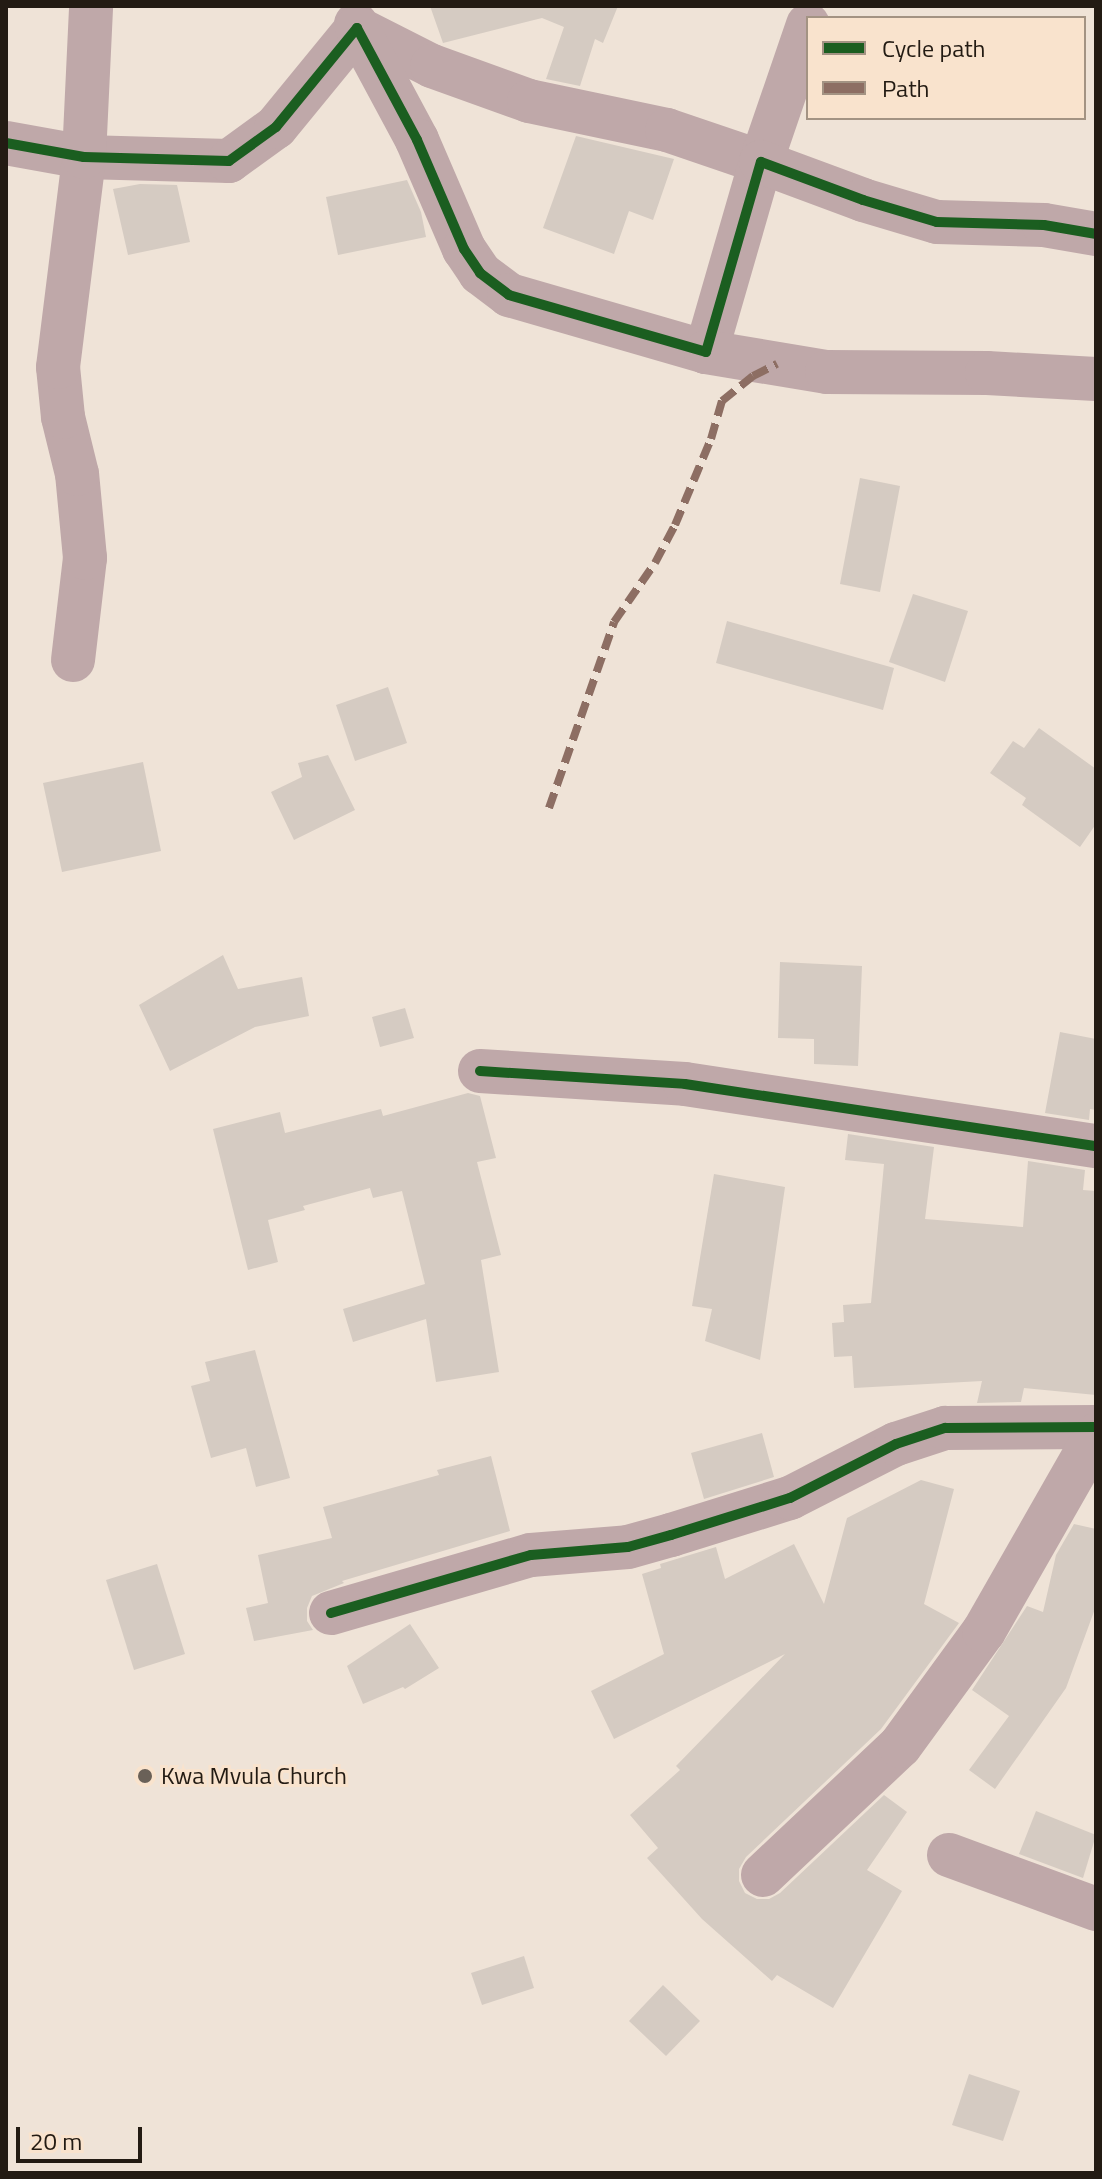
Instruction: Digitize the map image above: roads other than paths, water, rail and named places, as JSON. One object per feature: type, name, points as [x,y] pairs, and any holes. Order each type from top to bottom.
[{"type":"street","points":[[73,660],[85,558],[77,474],[63,417],[58,367],[84,157],[91,6]]},
{"type":"street","points":[[6,143],[84,157],[229,161],[276,127],[354,17]]},
{"type":"street","points":[[354,17],[432,66],[529,101],[667,130],[863,200],[937,222],[1044,225],[1096,234]]},
{"type":"street","points":[[354,17],[417,140],[464,249],[480,273],[509,295],[706,352],[827,372],[987,373],[1096,379]]},
{"type":"street","points":[[706,352],[761,162],[806,31]]},
{"type":"street","points":[[480,1071],[685,1084],[1096,1146]]},
{"type":"street","points":[[331,1613],[531,1555],[628,1547],[671,1535],[790,1498],[896,1444],[945,1428],[1096,1427]]},
{"type":"street","points":[[763,1875],[900,1746],[984,1631],[1096,1435]]},
{"type":"street","points":[[949,1855],[1096,1909]]},
{"type":"place","name":"Kwa Mvula Church","points":[[145,1776]]}]
